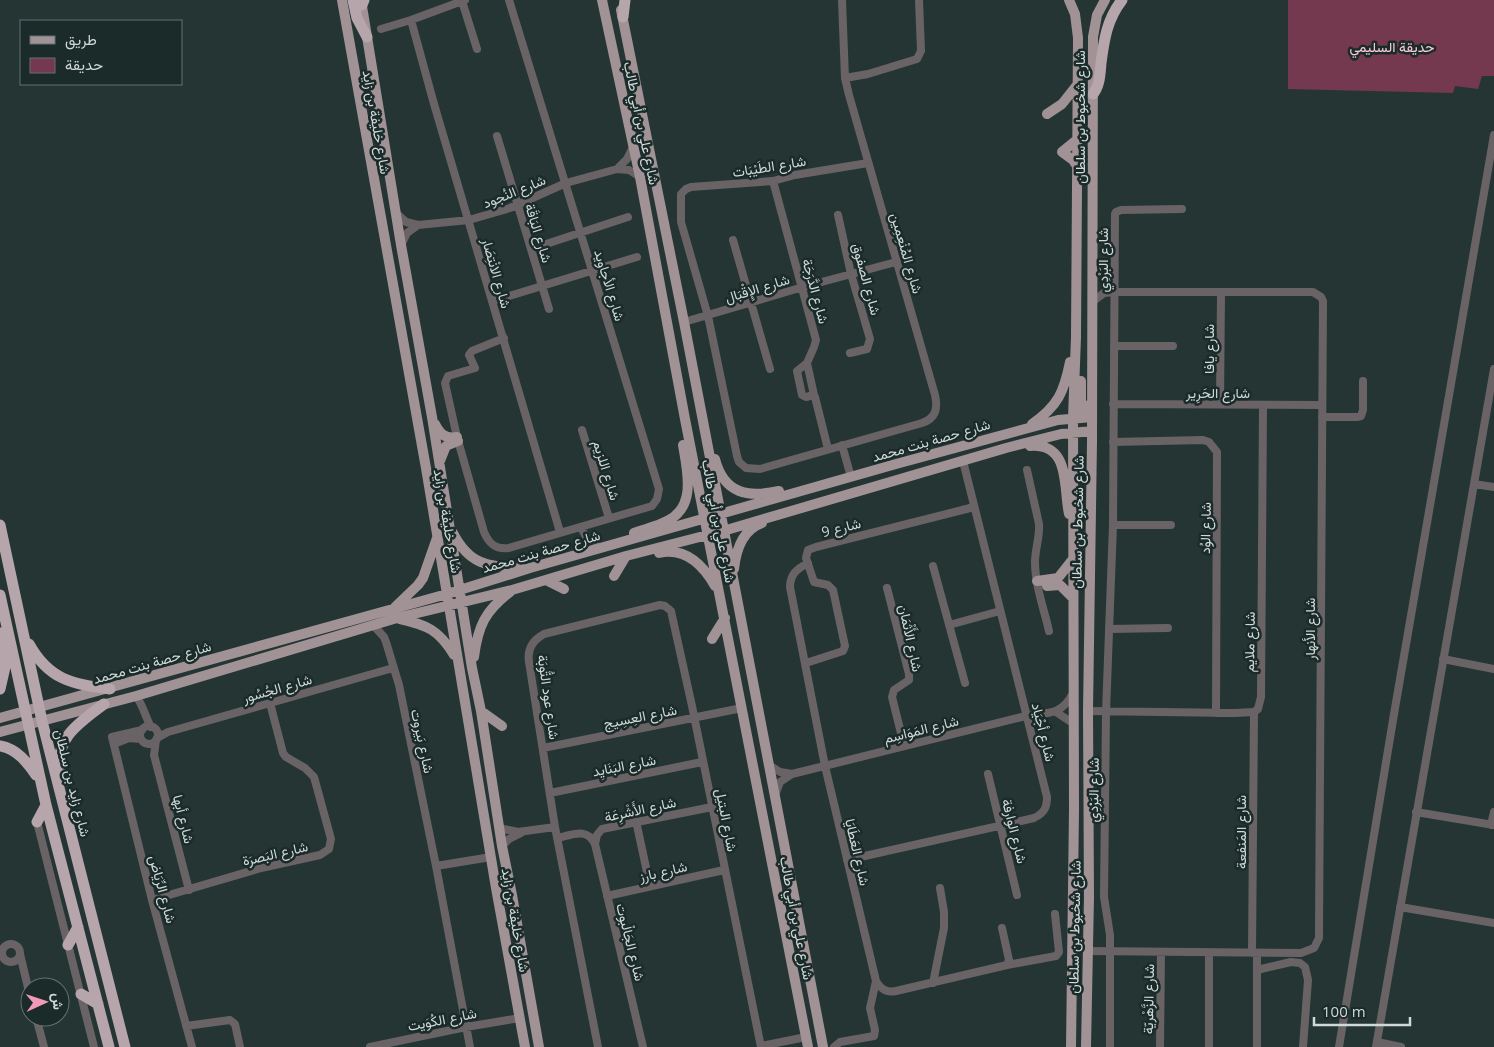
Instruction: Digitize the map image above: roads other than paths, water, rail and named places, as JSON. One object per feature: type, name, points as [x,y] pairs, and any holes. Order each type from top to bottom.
[{"type":"highway","points":[[623,17],[625,0]]},
{"type":"highway","points":[[1093,94],[1098,82],[1107,27],[1122,0]]},
{"type":"highway","points":[[360,1],[357,18],[367,37]]},
{"type":"highway","name":"شارع زايد بن سلطان","points":[[0,525],[42,721],[125,1047]]},
{"type":"highway","points":[[0,595],[24,712],[46,805],[109,1047]]},
{"type":"highway","points":[[0,624],[5,667],[0,689]]},
{"type":"highway","points":[[24,637],[37,659],[57,676],[74,683],[110,689]]},
{"type":"highway","points":[[70,834],[59,766],[60,754],[68,735],[84,719],[104,704]]},
{"type":"highway","points":[[0,746],[24,758],[41,783]]},
{"type":"highway","points":[[37,822],[46,805]]},
{"type":"highway","points":[[68,945],[78,927]]},
{"type":"highway","points":[[81,994],[98,1004]]},
{"type":"main road","name":"شارع خليفة بن زايد","points":[[342,0],[438,537],[491,857],[526,1047]]},
{"type":"main road","name":"شارع علي بن أبي طالب","points":[[602,0],[634,146],[684,419],[725,618],[807,1042]]},
{"type":"main road","name":"شارع علي بن أبي طالب","points":[[620,0],[684,322],[823,1047]]},
{"type":"main road","name":"شارع شخبوط بن سلطان","points":[[1069,0],[1078,27],[1076,337],[1073,418],[1074,724],[1071,1047]]},
{"type":"main road","name":"شارع شخبوط بن سلطان","points":[[1086,1047],[1093,94],[1095,26],[1097,15],[1105,0]]},
{"type":"main road","name":"شارع خليفة بن زايد","points":[[367,37],[401,245],[432,416],[502,846],[539,1046]]},
{"type":"main road","points":[[1047,114],[1062,104],[1077,86]]},
{"type":"main road","points":[[1078,139],[1062,152],[1074,160],[1078,166]]},
{"type":"main road","points":[[1076,298],[1081,320],[1081,411],[1087,410],[1092,400]]},
{"type":"main road","points":[[1026,428],[1049,412],[1061,396],[1076,337]]},
{"type":"main road","points":[[432,416],[442,435],[458,439]]},
{"type":"main road","name":"شارع حصة بنت محمد","points":[[0,732],[141,694],[373,625],[394,613],[530,568],[1026,428],[1073,418],[1092,417]]},
{"type":"main road","points":[[617,544],[635,533],[668,521],[682,508],[686,499],[688,479],[682,439],[684,419]]},
{"type":"main road","points":[[702,419],[709,434],[720,474],[736,490],[754,495],[797,488],[807,489]]},
{"type":"main road","name":"شارع حصة بنت محمد","points":[[0,718],[110,689],[335,624],[448,605],[512,590],[626,556],[723,531],[1006,448],[1073,432],[1092,430]]},
{"type":"main road","points":[[439,464],[446,446],[458,439]]},
{"type":"main road","points":[[1006,448],[1042,446],[1057,456],[1064,472],[1067,504],[1073,524]]},
{"type":"main road","points":[[742,627],[734,569],[735,557],[740,543],[748,532],[756,526],[784,517],[795,509]]},
{"type":"main road","points":[[450,528],[461,547],[472,559],[480,563],[494,566],[530,568]]},
{"type":"main road","points":[[438,537],[423,578],[394,613],[438,633],[458,660]]},
{"type":"main road","points":[[614,576],[626,556],[642,557],[668,551],[686,556],[699,564],[707,572],[719,593]]},
{"type":"main road","points":[[1038,584],[1058,578],[1073,559]]},
{"type":"main road","points":[[546,580],[564,589]]},
{"type":"main road","points":[[1038,584],[1060,585],[1074,598]]},
{"type":"main road","points":[[472,668],[478,632],[485,617],[512,590]]},
{"type":"main road","points":[[712,639],[725,618]]},
{"type":"main road","points":[[481,711],[502,726]]},
{"type":"street","name":"شارع الأجاويد","points":[[504,338],[472,351],[469,355],[475,368],[450,375],[445,381],[458,439],[484,532],[492,545],[497,548],[509,548],[560,532],[582,531],[609,518],[652,506],[657,499],[658,489],[509,0]]},
{"type":"street","name":"شارع المُنْعِمِين","points":[[680,200],[682,222],[708,316],[737,456],[742,466],[751,470],[760,469],[931,419],[937,411],[935,395],[845,78],[842,0]]},
{"type":"street","points":[[845,78],[881,71],[917,59],[921,50],[918,0]]},
{"type":"street","points":[[381,29],[464,1],[477,49]]},
{"type":"street","name":"شارع الانْتِصَار","points":[[411,20],[560,532]]},
{"type":"street","points":[[1338,1047],[1494,135]]},
{"type":"street","name":"شارع البَاقَة","points":[[497,136],[549,309]]},
{"type":"street","points":[[616,168],[627,159],[634,146]]},
{"type":"street","name":"شارع الطَيْبَات","points":[[680,200],[683,191],[691,187],[773,181],[795,175],[868,163]]},
{"type":"street","name":"شارع النُجود","points":[[418,225],[469,220],[517,205],[566,183],[616,168]]},
{"type":"street","points":[[616,168],[629,170],[640,177]]},
{"type":"street","name":"شارع الدَّرَجَة","points":[[773,181],[816,340],[806,363],[797,370],[802,395],[814,396]]},
{"type":"street","name":"شارع البَرْدِي","points":[[1110,1047],[1110,935],[1104,897],[1106,712],[1113,442],[1114,346],[1111,292],[1115,214],[1122,210],[1182,209]]},
{"type":"street","points":[[396,213],[406,222],[418,225]]},
{"type":"street","name":"شارع الصفوق","points":[[838,215],[851,274],[870,339],[867,349],[850,353]]},
{"type":"street","points":[[531,249],[628,216]]},
{"type":"street","points":[[401,245],[407,233],[418,225]]},
{"type":"street","points":[[733,240],[770,369]]},
{"type":"street","points":[[492,301],[638,258]]},
{"type":"street","name":"شارع الإِقْبَال","points":[[684,322],[896,262]]},
{"type":"street","points":[[1092,282],[1098,287],[1111,292]]},
{"type":"street","points":[[1092,302],[1099,295],[1111,292]]},
{"type":"street","name":"شارع الأنهار","points":[[1088,951],[1306,952],[1314,948],[1319,938],[1323,307],[1321,297],[1313,292],[1111,292]]},
{"type":"street","name":"شارع يافا","points":[[1220,404],[1221,293]]},
{"type":"street","points":[[1114,346],[1174,346]]},
{"type":"street","points":[[806,363],[828,449]]},
{"type":"street","points":[[1401,1047],[1376,1045],[1494,369]]},
{"type":"street","points":[[1322,417],[1361,416],[1364,381]]},
{"type":"street","name":"شارع الحَرِير","points":[[1113,404],[1322,405]]},
{"type":"street","name":"شارع ملايم","points":[[1254,712],[1260,706],[1261,697],[1263,404]]},
{"type":"street","name":"شارع اللزيم","points":[[582,430],[609,518]]},
{"type":"street","name":"شارع الوُد","points":[[1113,442],[1203,440],[1209,442],[1217,452],[1216,712]]},
{"type":"street","points":[[842,445],[851,477]]},
{"type":"street","name":"شارع أجْيَاد","points":[[847,860],[1034,818],[1041,815],[1046,808],[1047,798],[963,461]]},
{"type":"street","points":[[1028,470],[1039,524],[1035,565],[1050,631]]},
{"type":"street","points":[[1474,484],[1494,487]]},
{"type":"street","name":"شارع 9","points":[[808,562],[807,552],[816,547],[974,507]]},
{"type":"street","points":[[1112,524],[1171,525]]},
{"type":"street","points":[[582,531],[591,543],[602,548]]},
{"type":"street","points":[[572,556],[581,547],[582,531]]},
{"type":"street","points":[[806,663],[843,651],[845,646],[833,590],[828,585],[814,582],[808,562]]},
{"type":"street","name":"شارع العَطَايَا","points":[[808,562],[796,571],[790,581],[825,766],[876,980]]},
{"type":"street","points":[[934,566],[965,683]]},
{"type":"street","name":"شارع الأَثْمَان","points":[[887,588],[909,674],[908,680],[894,690],[892,697],[904,745]]},
{"type":"street","name":"شارع البتيل","points":[[660,605],[665,606],[671,611],[761,1047]]},
{"type":"street","name":"شارع عود التُّوبَة","points":[[596,1047],[555,828],[529,652],[533,643],[544,634],[660,605]]},
{"type":"street","points":[[949,625],[1000,611]]},
{"type":"street","name":"شارع بَيروت","points":[[373,625],[384,637],[399,685],[470,1047]]},
{"type":"street","points":[[1109,628],[1168,628]]},
{"type":"street","points":[[1443,660],[1494,669]]},
{"type":"street","name":"شارع الجُسُور","points":[[113,740],[151,732],[168,732],[393,668]]},
{"type":"street","points":[[1074,691],[1066,703],[1056,712],[1074,724]]},
{"type":"street","points":[[113,740],[129,738],[151,743],[151,732],[145,716],[141,694]]},
{"type":"street","name":"شارع البَصرَة","points":[[152,900],[261,868],[320,855],[327,851],[330,846],[331,839],[317,784],[310,772],[286,757],[283,753],[270,703]]},
{"type":"street","name":"شارع العِسِيج","points":[[543,748],[742,708]]},
{"type":"street","points":[[1088,711],[1254,712]]},
{"type":"street","name":"شارع المَوَاسِم","points":[[792,774],[1026,716],[1056,712]]},
{"type":"street","name":"شارع المَنفعة","points":[[1254,712],[1257,1047]]},
{"type":"street","points":[[144,741],[140,734],[151,732]]},
{"type":"street","name":"شارع أبها","points":[[151,732],[154,755],[189,890]]},
{"type":"street","name":"شارع الرِّيَاض","points":[[113,740],[152,900],[192,1047]]},
{"type":"street","name":"شارع أبها","points":[[144,741],[154,755]]},
{"type":"street","name":"شارع البَنَايِد","points":[[550,792],[702,762]]},
{"type":"street","points":[[769,765],[780,772],[792,774]]},
{"type":"street","points":[[774,797],[780,782],[792,774]]},
{"type":"street","name":"شارع الوارفة","points":[[988,774],[1017,894]]},
{"type":"street","name":"شارع الأَشْرِعَة","points":[[595,844],[597,835],[602,829],[712,807]]},
{"type":"street","points":[[1416,812],[1492,825],[1494,812]]},
{"type":"street","points":[[636,821],[650,886]]},
{"type":"street","points":[[37,822],[94,1047]]},
{"type":"street","points":[[500,828],[508,831],[522,832],[555,828]]},
{"type":"street","points":[[502,846],[522,832]]},
{"type":"street","name":"شارع الأَشْرِعَة","points":[[557,838],[585,834],[592,837],[595,844]]},
{"type":"street","name":"شارع الجَالْبوت","points":[[595,844],[643,1047]]},
{"type":"street","points":[[436,866],[491,857]]},
{"type":"street","name":"شارع بارز","points":[[607,896],[724,870]]},
{"type":"street","points":[[933,983],[944,928],[944,912],[940,888]]},
{"type":"street","points":[[1400,907],[1494,923]]},
{"type":"street","points":[[876,980],[882,989],[892,992],[1007,965],[1056,956],[1059,952],[1055,914]]},
{"type":"street","points":[[1002,928],[1009,960],[1007,965]]},
{"type":"street","points":[[24,977],[11,962],[3,958],[1,953],[3,947],[8,944],[18,947],[25,977]]},
{"type":"street","points":[[11,962],[16,960],[20,952]]},
{"type":"street","name":"شارع الزَّهْريّة","points":[[1160,1047],[1162,952]]},
{"type":"street","points":[[1209,953],[1209,1047]]},
{"type":"street","points":[[1257,970],[1291,962],[1300,963],[1304,967],[1308,980],[1303,1047]]},
{"type":"street","points":[[834,1047],[840,1042],[874,1036],[875,1030],[870,1008],[876,980]]},
{"type":"street","name":"شارع الكُوَيت","points":[[370,1047],[520,1018]]},
{"type":"street","points":[[186,1026],[230,1020],[234,1024],[240,1047]]},
{"type":"street","points":[[39,1027],[44,1047]]},
{"type":"street","points":[[761,1047],[807,1042]]},
{"type":"park label","name":"حديقة السليمي","points":[[1392,46]]}]
